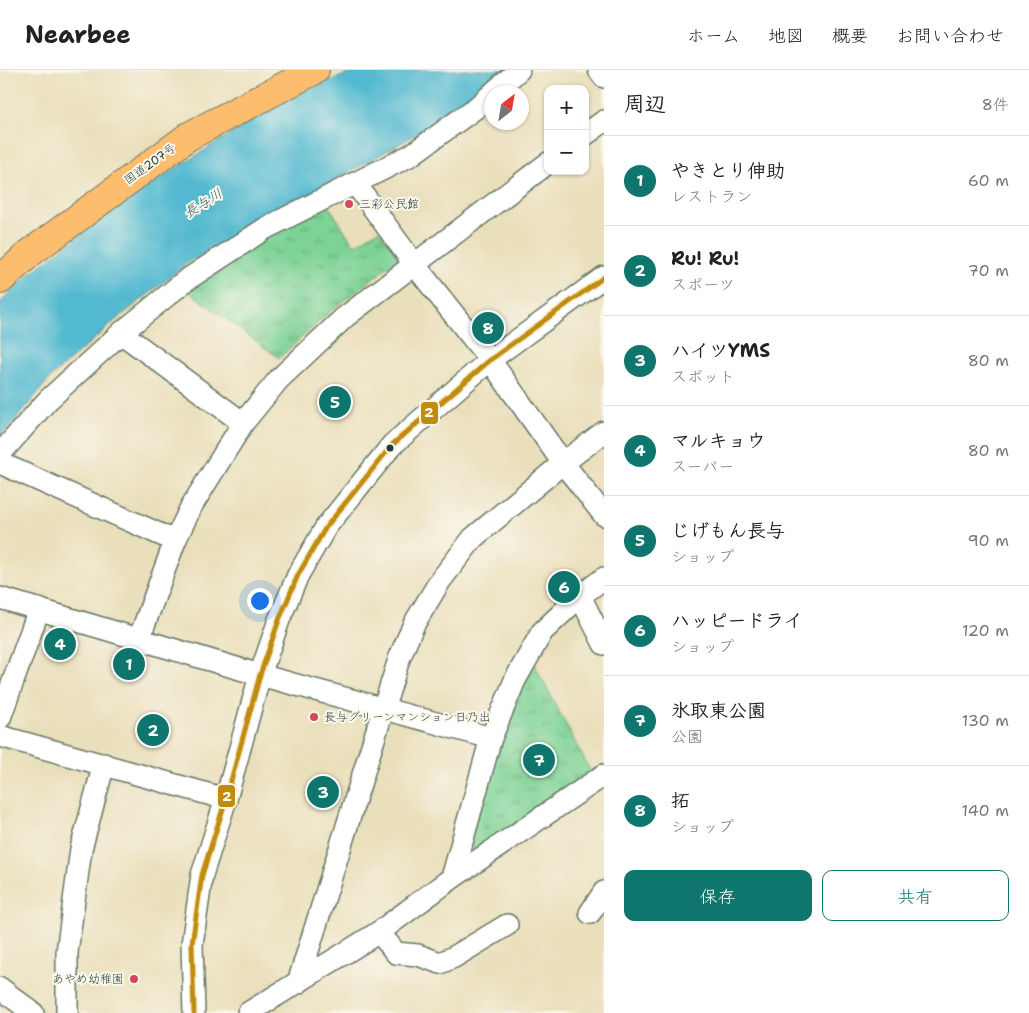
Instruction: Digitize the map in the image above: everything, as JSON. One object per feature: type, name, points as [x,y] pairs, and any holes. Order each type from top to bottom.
[{"type":"highway","name":"国道207号","points":[[0,280],[30,253],[190,136],[315,70]]},
{"type":"street","points":[[501,85],[519,70]]},
{"type":"street","points":[[599,70],[604,77]]},
{"type":"street","points":[[0,454],[48,400],[121,332],[185,281],[266,228],[411,155],[484,101]]},
{"type":"street","points":[[589,132],[604,121]]},
{"type":"street","points":[[139,639],[175,540],[191,507],[243,423],[279,379],[345,317],[544,167]]},
{"type":"street","points":[[355,183],[414,264],[490,360],[563,463],[604,515]]},
{"type":"street","points":[[194,1013],[192,944],[202,874],[226,799],[260,674],[279,620],[298,575],[326,527],[392,445],[490,360],[604,277]]},
{"type":"street","points":[[121,332],[243,423]]},
{"type":"street","points":[[298,983],[399,659],[414,624],[440,581],[472,538],[563,463],[604,432]]},
{"type":"street","points":[[0,463],[175,540]]},
{"type":"street","points":[[452,878],[491,738],[515,680],[542,632],[580,596],[604,578]]},
{"type":"street","points":[[580,596],[604,644]]},
{"type":"street","points":[[0,598],[260,674],[491,738]]},
{"type":"street","points":[[0,718],[39,609]]},
{"type":"street","points":[[0,736],[226,799]]},
{"type":"street","points":[[67,1013],[67,952],[81,849],[104,764]]},
{"type":"street","points":[[248,1013],[379,932],[452,878],[603,777]]},
{"type":"street","points":[[590,914],[604,892]]},
{"type":"street","points":[[379,932],[396,953],[418,955],[440,962],[454,957],[507,925]]},
{"type":"street","points":[[0,988],[33,1013]]},
{"type":"green space","points":[[327,203],[354,245],[379,230],[399,258],[332,310],[279,358],[188,291],[261,241]]},
{"type":"green space","points":[[533,662],[592,774],[479,852],[468,846],[498,746]]},
{"type":"water","name":"長与川","points":[[358,70],[510,70],[489,85],[484,85],[484,89],[440,121],[189,262],[117,319],[52,376],[0,438],[0,303],[20,282],[113,208],[290,96]]},
{"type":"transit line","name":"2","points":[[194,1013],[192,944],[202,875],[226,799],[260,675],[279,620],[298,575],[326,527],[392,445],[490,360],[604,277]]},
{"type":"place","name":"三彩公民館","points":[[349,204]]},
{"type":"place","name":"拓","points":[[488,328]]},
{"type":"place","name":"じげもん長与","points":[[335,402]]},
{"type":"place","name":"ハッピードライ","points":[[564,587]]},
{"type":"place","name":"マルキョウ","points":[[60,644]]},
{"type":"place","name":"やきとり伸助","points":[[129,664]]},
{"type":"place","name":"長与グリーンマンション日乃出","points":[[314,717]]},
{"type":"place","name":"Ru! Ru!","points":[[153,730]]},
{"type":"place","name":"氷取東公園","points":[[539,760]]},
{"type":"place","name":"ハイツYMS","points":[[323,792]]},
{"type":"place","name":"あやめ幼稚園","points":[[134,979]]}]
